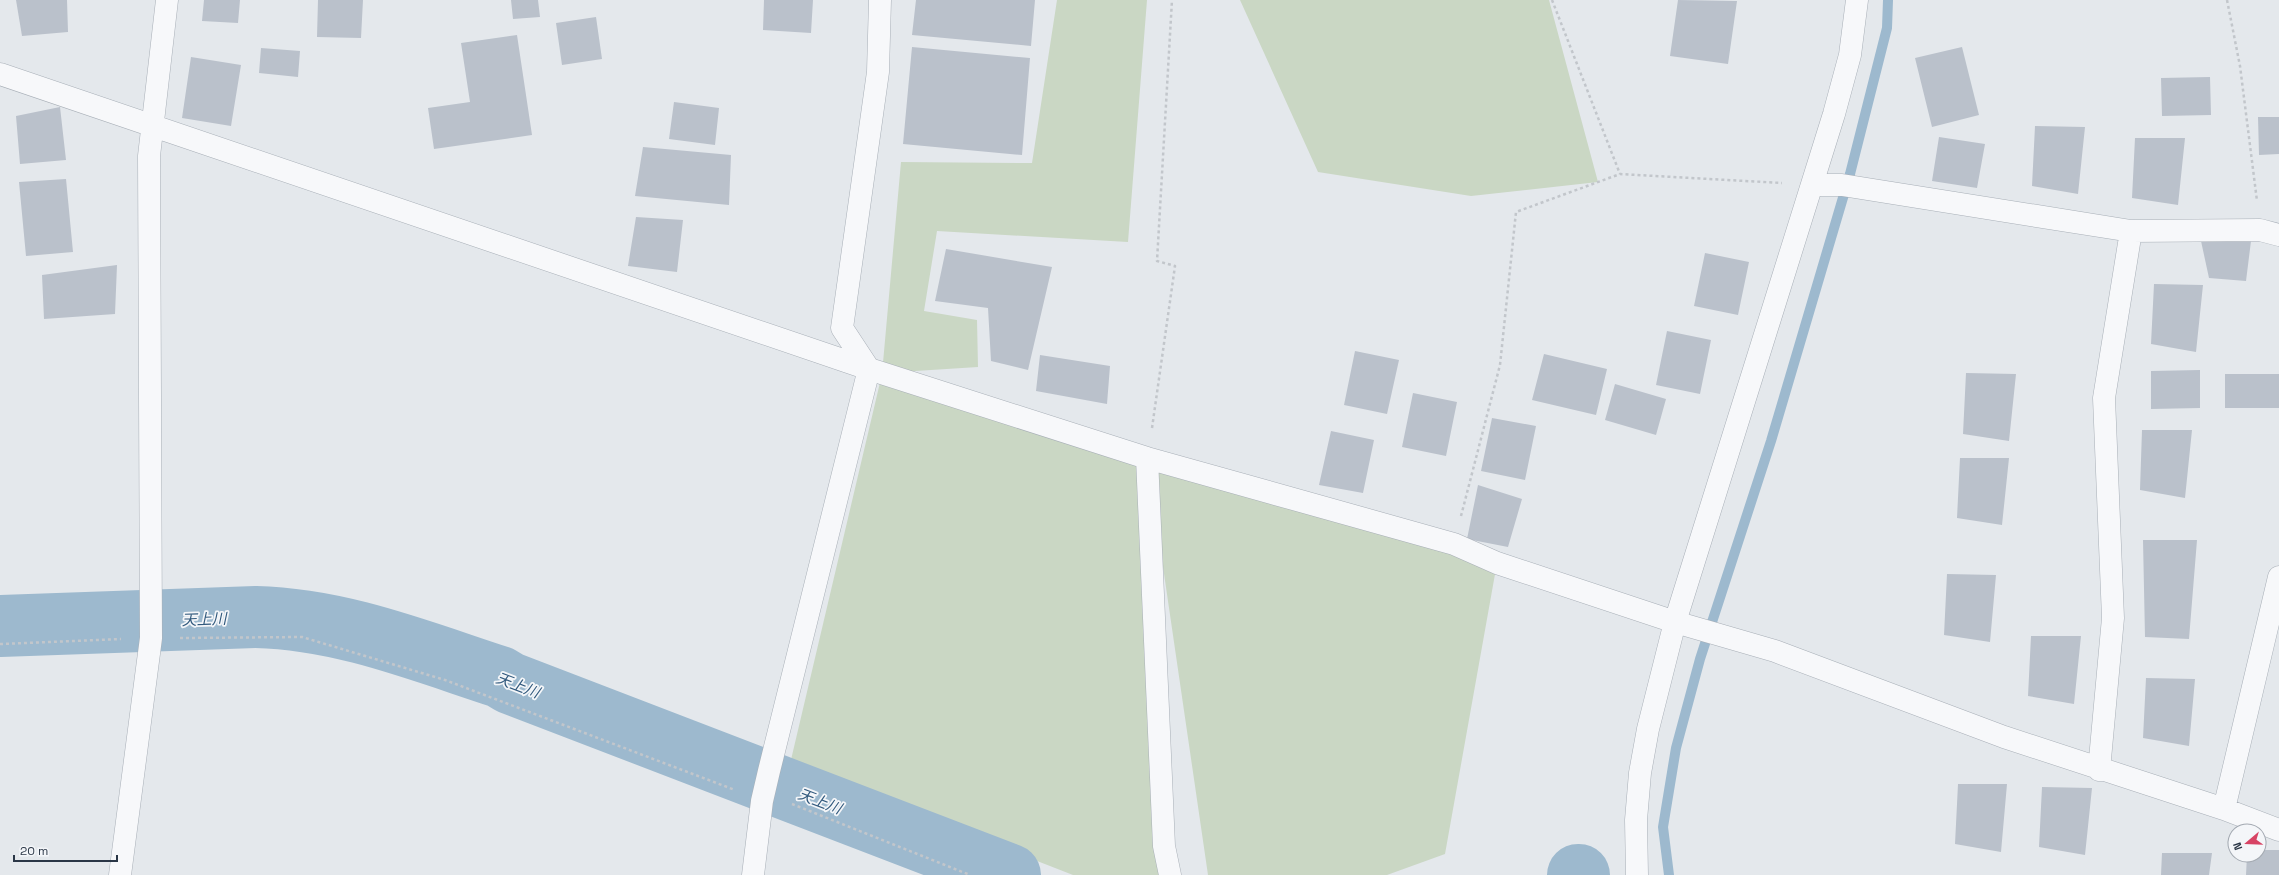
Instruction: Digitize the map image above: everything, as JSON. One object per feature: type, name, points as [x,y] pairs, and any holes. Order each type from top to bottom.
[{"type":"street","points":[[120,875],[151,627],[149,156],[154,126],[167,0]]},
{"type":"street","points":[[754,875],[763,798],[769,771],[868,369],[842,328],[878,72],[880,0]]},
{"type":"street","points":[[1637,875],[1636,820],[1640,773],[1648,729],[1675,622],[1812,185],[1850,55],[1857,0]]},
{"type":"street","points":[[0,74],[868,369],[1147,458],[1454,544],[1497,563],[1675,622],[1775,651],[2004,737],[2099,770],[2224,809],[2279,830]]},
{"type":"street","points":[[1812,185],[1851,187],[2132,231],[2270,232]]},
{"type":"street","points":[[2099,770],[2113,618],[2104,398],[2132,231]]},
{"type":"street","points":[[1147,458],[1164,846],[1170,875]]},
{"type":"street","points":[[2224,809],[2279,577]]},
{"type":"path","points":[[1147,458],[1175,266],[1158,261],[1172,0]]},
{"type":"path","points":[[1552,0],[1620,174]]},
{"type":"path","points":[[2226,0],[2240,66],[2270,232]]},
{"type":"path","points":[[1454,544],[1500,365],[1516,212],[1620,174],[1812,185]]},
{"type":"path","points":[[0,644],[151,627],[302,637],[446,680],[763,798],[776,798],[970,875]]},
{"type":"green space","points":[[1057,0],[1147,0],[1128,242],[937,231],[924,311],[977,320],[978,367],[884,373],[1497,563],[1445,854],[1387,875],[1208,875],[1148,464],[1163,875],[1073,875],[790,764],[882,374],[901,162],[1032,163]]},
{"type":"green space","points":[[1240,0],[1549,0],[1598,182],[1471,196],[1318,172]]},
{"type":"building","points":[[16,0],[67,0],[68,32],[22,36]]},
{"type":"building","points":[[204,0],[240,0],[238,23],[202,21]]},
{"type":"building","points":[[318,0],[363,0],[361,38],[317,37]]},
{"type":"building","points":[[511,0],[538,0],[540,17],[513,19]]},
{"type":"building","points":[[764,0],[813,0],[811,33],[763,30]]},
{"type":"building","points":[[916,0],[1035,0],[1031,46],[912,35]]},
{"type":"building","points":[[1678,0],[1737,1],[1728,64],[1670,56]]},
{"type":"building","points":[[596,17],[602,59],[562,65],[556,23]]},
{"type":"building","points":[[517,35],[532,135],[434,149],[428,108],[470,102],[461,43]]},
{"type":"building","points":[[912,47],[1030,58],[1022,155],[903,144]]},
{"type":"building","points":[[1962,47],[1979,115],[1932,127],[1915,58]]},
{"type":"building","points":[[261,48],[300,51],[298,77],[259,73]]},
{"type":"building","points":[[191,57],[241,65],[231,126],[182,118]]},
{"type":"building","points":[[2210,77],[2211,115],[2162,116],[2161,78]]},
{"type":"building","points":[[674,102],[719,108],[715,145],[669,139]]},
{"type":"building","points":[[60,107],[66,160],[20,164],[16,116]]},
{"type":"building","points":[[2258,117],[2279,117],[2279,154],[2259,155]]},
{"type":"building","points":[[2035,126],[2085,127],[2078,194],[2032,186]]},
{"type":"building","points":[[1939,137],[1985,144],[1977,188],[1932,181]]},
{"type":"building","points":[[2135,138],[2185,138],[2178,205],[2132,198]]},
{"type":"building","points":[[643,147],[731,155],[729,205],[635,196]]},
{"type":"building","points":[[66,179],[73,252],[26,256],[19,182]]},
{"type":"building","points":[[636,217],[683,220],[677,272],[628,266]]},
{"type":"building","points":[[2201,241],[2251,241],[2246,281],[2209,278]]},
{"type":"building","points":[[946,249],[1052,267],[1028,370],[991,361],[988,308],[935,301]]},
{"type":"building","points":[[1705,253],[1749,262],[1738,315],[1694,306]]},
{"type":"building","points":[[117,265],[115,314],[44,319],[42,275]]},
{"type":"building","points":[[2154,284],[2203,285],[2196,352],[2151,344]]},
{"type":"building","points":[[1667,331],[1711,340],[1700,394],[1656,385]]},
{"type":"building","points":[[1355,351],[1399,360],[1387,414],[1344,405]]},
{"type":"building","points":[[1544,354],[1607,369],[1596,415],[1532,400]]},
{"type":"building","points":[[1040,355],[1110,366],[1107,404],[1036,391]]},
{"type":"building","points":[[2200,370],[2200,408],[2151,409],[2151,371]]},
{"type":"building","points":[[1966,373],[2016,374],[2009,441],[1963,434]]},
{"type":"building","points":[[2225,374],[2279,374],[2279,408],[2225,408]]},
{"type":"building","points":[[1615,384],[1666,399],[1656,435],[1605,420]]},
{"type":"building","points":[[1413,393],[1457,402],[1446,456],[1402,447]]},
{"type":"building","points":[[1492,418],[1536,426],[1525,480],[1481,471]]},
{"type":"building","points":[[2142,430],[2192,430],[2185,498],[2140,490]]},
{"type":"building","points":[[1331,431],[1374,440],[1363,493],[1319,485]]},
{"type":"building","points":[[1960,458],[2009,458],[2002,525],[1957,518]]},
{"type":"building","points":[[1478,485],[1522,499],[1508,547],[1467,539]]},
{"type":"building","points":[[2143,540],[2197,540],[2189,639],[2145,637]]},
{"type":"building","points":[[1947,574],[1996,575],[1990,642],[1944,635]]},
{"type":"building","points":[[2031,636],[2081,636],[2074,704],[2028,696]]},
{"type":"building","points":[[2146,678],[2195,679],[2189,746],[2143,738]]},
{"type":"building","points":[[1958,784],[2007,784],[2001,852],[1955,844]]},
{"type":"building","points":[[2042,787],[2092,788],[2085,855],[2039,847]]},
{"type":"building","points":[[2267,850],[2279,850],[2279,875],[2246,875],[2247,863],[2267,863]]},
{"type":"building","points":[[2162,853],[2212,853],[2209,875],[2161,875]]},
{"type":"waterway","points":[[1669,875],[1663,827],[1676,748],[1700,659],[1771,441],[1850,174],[1887,28],[1888,0]]},
{"type":"waterway","name":"天上川","points":[[0,626],[256,617],[288,619],[349,630],[410,647],[500,677],[510,683],[1010,875]]}]
